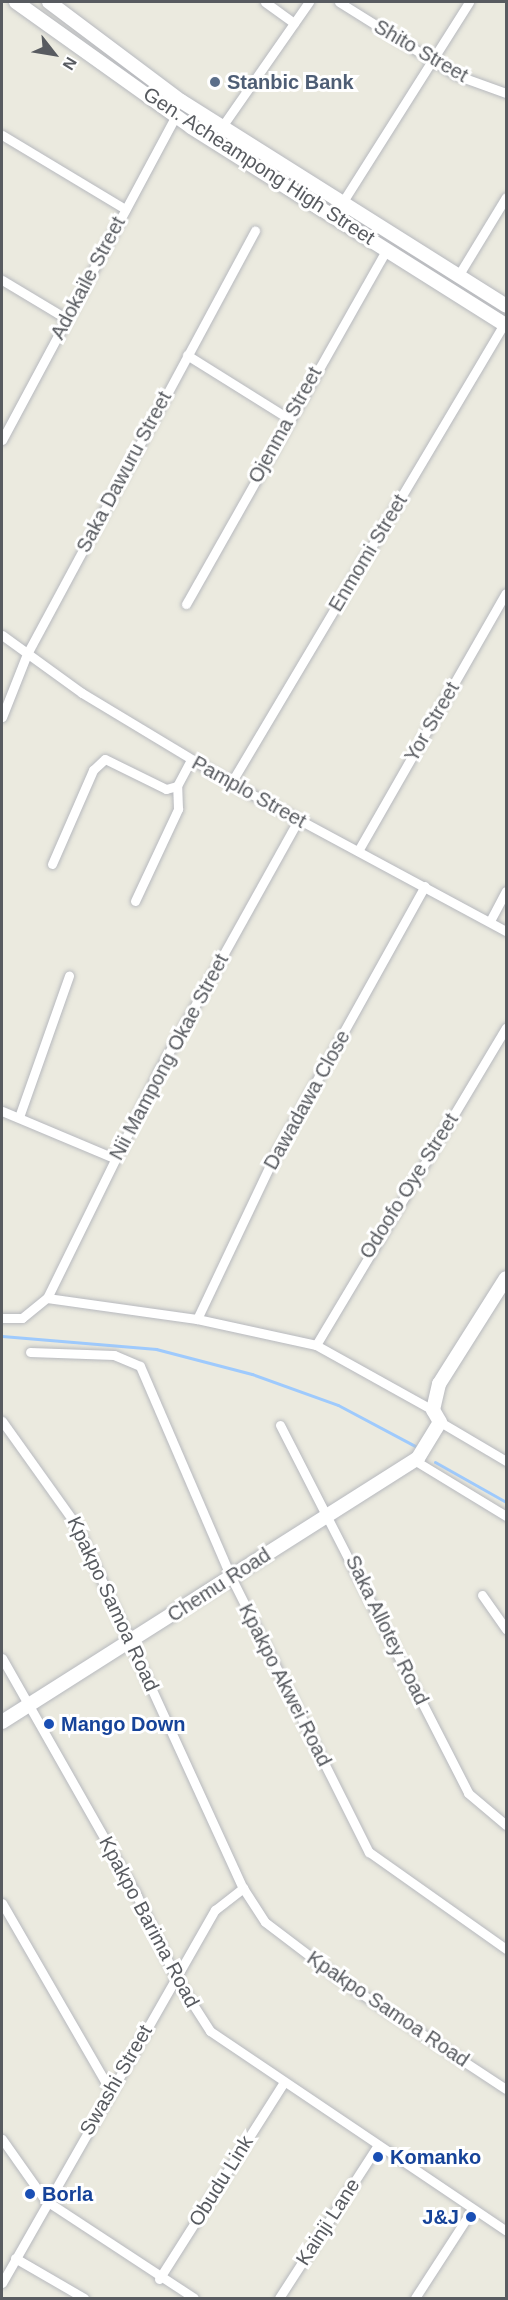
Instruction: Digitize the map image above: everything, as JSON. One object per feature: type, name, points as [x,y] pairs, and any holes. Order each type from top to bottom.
[{"type":"main road","name":"Gen. Acheampong High Street","points":[[16,2],[176,117],[505,324]]},
{"type":"main road","name":"Gen. Acheampong High Street","points":[[49,2],[222,128],[507,306]]},
{"type":"main road","name":"Chemu Road","points":[[2,1722],[416,1459],[429,1440],[436,1416],[439,1384],[507,1278]]},
{"type":"street","points":[[265,2],[294,23]]},
{"type":"street","points":[[222,128],[309,2]]},
{"type":"street","name":"Shito Street","points":[[339,2],[430,61],[507,93]]},
{"type":"street","points":[[342,202],[469,2]]},
{"type":"street","name":"Adokaile Street","points":[[2,440],[4,430],[176,117]]},
{"type":"street","points":[[2,135],[125,209]]},
{"type":"street","points":[[458,276],[507,197]]},
{"type":"street","name":"Saka Dawuru Street","points":[[2,717],[27,654],[255,230]]},
{"type":"street","name":"Ojenma Street","points":[[186,604],[288,418],[387,249]]},
{"type":"street","points":[[2,280],[67,319]]},
{"type":"street","name":"Enmomi Street","points":[[231,783],[505,324]]},
{"type":"street","points":[[187,355],[288,418]]},
{"type":"street","name":"Yor Street","points":[[357,851],[507,593]]},
{"type":"street","name":"Pamplo Street","points":[[2,635],[27,654],[191,760],[298,820],[507,931]]},
{"type":"street","points":[[51,864],[93,770],[105,759],[166,789],[177,786]]},
{"type":"street","points":[[135,901],[178,809],[177,786],[191,760]]},
{"type":"street","name":"Nii Mampong Okae Street","points":[[47,1298],[114,1158],[298,820]]},
{"type":"street","name":"Dawadawa Close","points":[[197,1318],[274,1157],[425,886]]},
{"type":"street","points":[[490,921],[507,891]]},
{"type":"street","points":[[19,1117],[69,976]]},
{"type":"street","name":"Odoofo Oye Street","points":[[316,1345],[507,1028]]},
{"type":"street","points":[[2,1111],[114,1158]]},
{"type":"street","points":[[2,1318],[22,1318],[47,1298],[197,1318],[316,1345],[507,1461]]},
{"type":"street","name":"Kpakpo Akwei Road","points":[[30,1352],[114,1354],[140,1366],[231,1577],[369,1852],[507,1949]]},
{"type":"street","name":"Kpakpo Samoa Road","points":[[2,1421],[67,1508],[131,1641],[243,1888],[265,1922],[348,1985],[507,2089]]},
{"type":"street","name":"Saka Allotey Road","points":[[280,1425],[329,1514],[468,1793],[507,1825]]},
{"type":"street","points":[[416,1459],[507,1516]]},
{"type":"street","points":[[482,1595],[507,1629]]},
{"type":"street","name":"Kpakpo Barima Road","points":[[2,1658],[137,1896],[176,1978],[210,2031],[472,2210],[507,2231]]},
{"type":"street","name":"Swashi Street","points":[[2,2283],[45,2200],[215,1910],[243,1888]]},
{"type":"street","points":[[2,1903],[109,2088]]},
{"type":"street","name":"Obudu Link","points":[[159,2279],[284,2082]]},
{"type":"street","points":[[2,2139],[45,2200],[159,2279],[194,2298]]},
{"type":"street","name":"Kainji Lane","points":[[279,2298],[378,2145]]},
{"type":"street","points":[[416,2298],[472,2210]]},
{"type":"street","points":[[15,2258],[84,2298]]},
{"type":"waterway","points":[[2,1336],[156,1349],[252,1374],[338,1405],[415,1446]]},
{"type":"waterway","points":[[435,1462],[506,1502]]},
{"type":"place","name":"Stanbic Bank","points":[[215,82]]},
{"type":"place","name":"Mango Down","points":[[49,1724]]},
{"type":"place","name":"Komanko","points":[[378,2157]]},
{"type":"place","name":"Borla","points":[[30,2194]]},
{"type":"place","name":"J&J","points":[[471,2217]]}]
